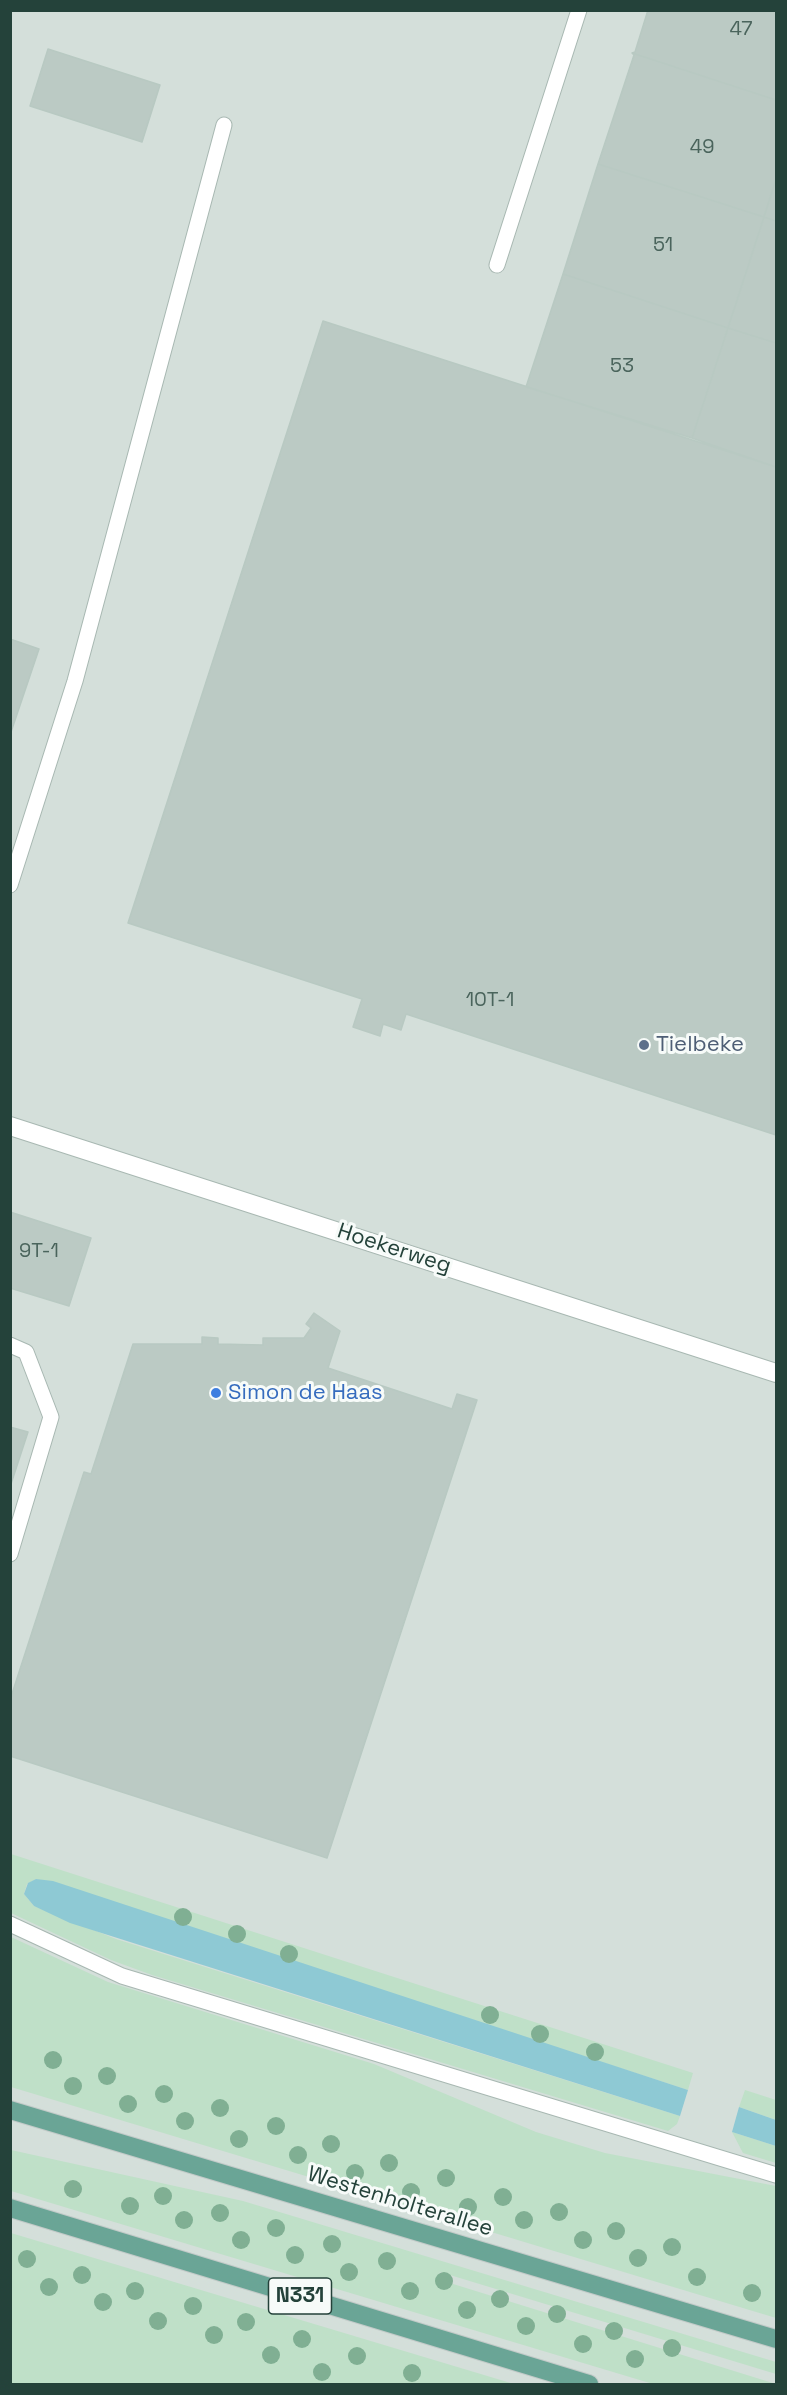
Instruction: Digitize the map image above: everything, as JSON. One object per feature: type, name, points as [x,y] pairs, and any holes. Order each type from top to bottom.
[{"type":"main road","name":"Westenholterallee","points":[[10,2110],[777,2339]]},
{"type":"main road","name":"N331","points":[[10,2208],[589,2385]]},
{"type":"street","name":"Hoekerweg","points":[[10,1126],[777,1373]]},
{"type":"lane","points":[[498,265],[579,10]]},
{"type":"lane","points":[[10,885],[75,681],[224,125]]},
{"type":"lane","points":[[10,1345],[26,1352],[51,1417],[10,1554]]},
{"type":"lane","points":[[10,1924],[122,1976],[777,2175]]},
{"type":"shaded area","points":[[11,11],[776,11],[776,2384],[11,2384]]},
{"type":"green space","points":[[11,1854],[693,2073],[688,2090],[36,1879],[27,1884],[24,1894],[34,1906],[116,1939],[680,2116],[677,2124],[668,2131],[152,1975],[111,1960],[11,1913]]},
{"type":"green space","points":[[11,1937],[108,1982],[374,2064],[536,2132],[605,2153],[776,2186],[776,2318],[11,2087]]},
{"type":"green space","points":[[745,2090],[776,2100],[776,2120],[739,2107]]},
{"type":"green space","points":[[732,2132],[776,2146],[776,2163],[743,2153]]},
{"type":"green space","points":[[11,2150],[243,2201],[776,2362],[776,2374],[440,2272],[437,2279],[776,2384],[653,2384],[11,2191]]},
{"type":"green space","points":[[11,2233],[514,2384],[11,2384]]},
{"type":"water","points":[[36,1879],[53,1881],[688,2090],[680,2116],[70,1923],[34,1906],[24,1894],[28,1883]]},
{"type":"water","points":[[739,2107],[776,2120],[776,2146],[732,2132]]},
{"type":"building","points":[[648,10],[776,10],[776,100],[632,53],[635,52]]},
{"type":"building","points":[[48,49],[160,85],[142,142],[30,106]]},
{"type":"building","points":[[632,53],[776,100],[776,179],[764,217],[598,164],[634,55]]},
{"type":"building","points":[[598,164],[764,217],[728,328],[563,274]]},
{"type":"building","points":[[776,179],[776,221],[764,217]]},
{"type":"building","points":[[764,217],[776,221],[776,343],[728,328]]},
{"type":"building","points":[[563,274],[728,328],[692,438],[526,387]]},
{"type":"building","points":[[323,321],[776,467],[776,1135],[406,1014],[401,1030],[383,1024],[380,1036],[353,1027],[362,999],[128,923]]},
{"type":"building","points":[[728,328],[776,343],[776,467],[692,438]]},
{"type":"building","points":[[10,639],[39,649],[10,735]]},
{"type":"building","points":[[10,1212],[91,1238],[69,1306],[10,1288]]},
{"type":"building","points":[[314,1313],[340,1331],[328,1368],[452,1409],[457,1394],[477,1400],[327,1858],[10,1756],[10,1700],[84,1472],[91,1474],[133,1344],[202,1344],[202,1337],[218,1338],[218,1344],[263,1345],[263,1338],[304,1338],[311,1328],[306,1324]]},
{"type":"building","points":[[10,1427],[28,1432],[10,1487]]},
{"type":"place","name":"Tielbeke","points":[[644,1045]]},
{"type":"place","name":"Simon de Haas","points":[[216,1393]]}]
